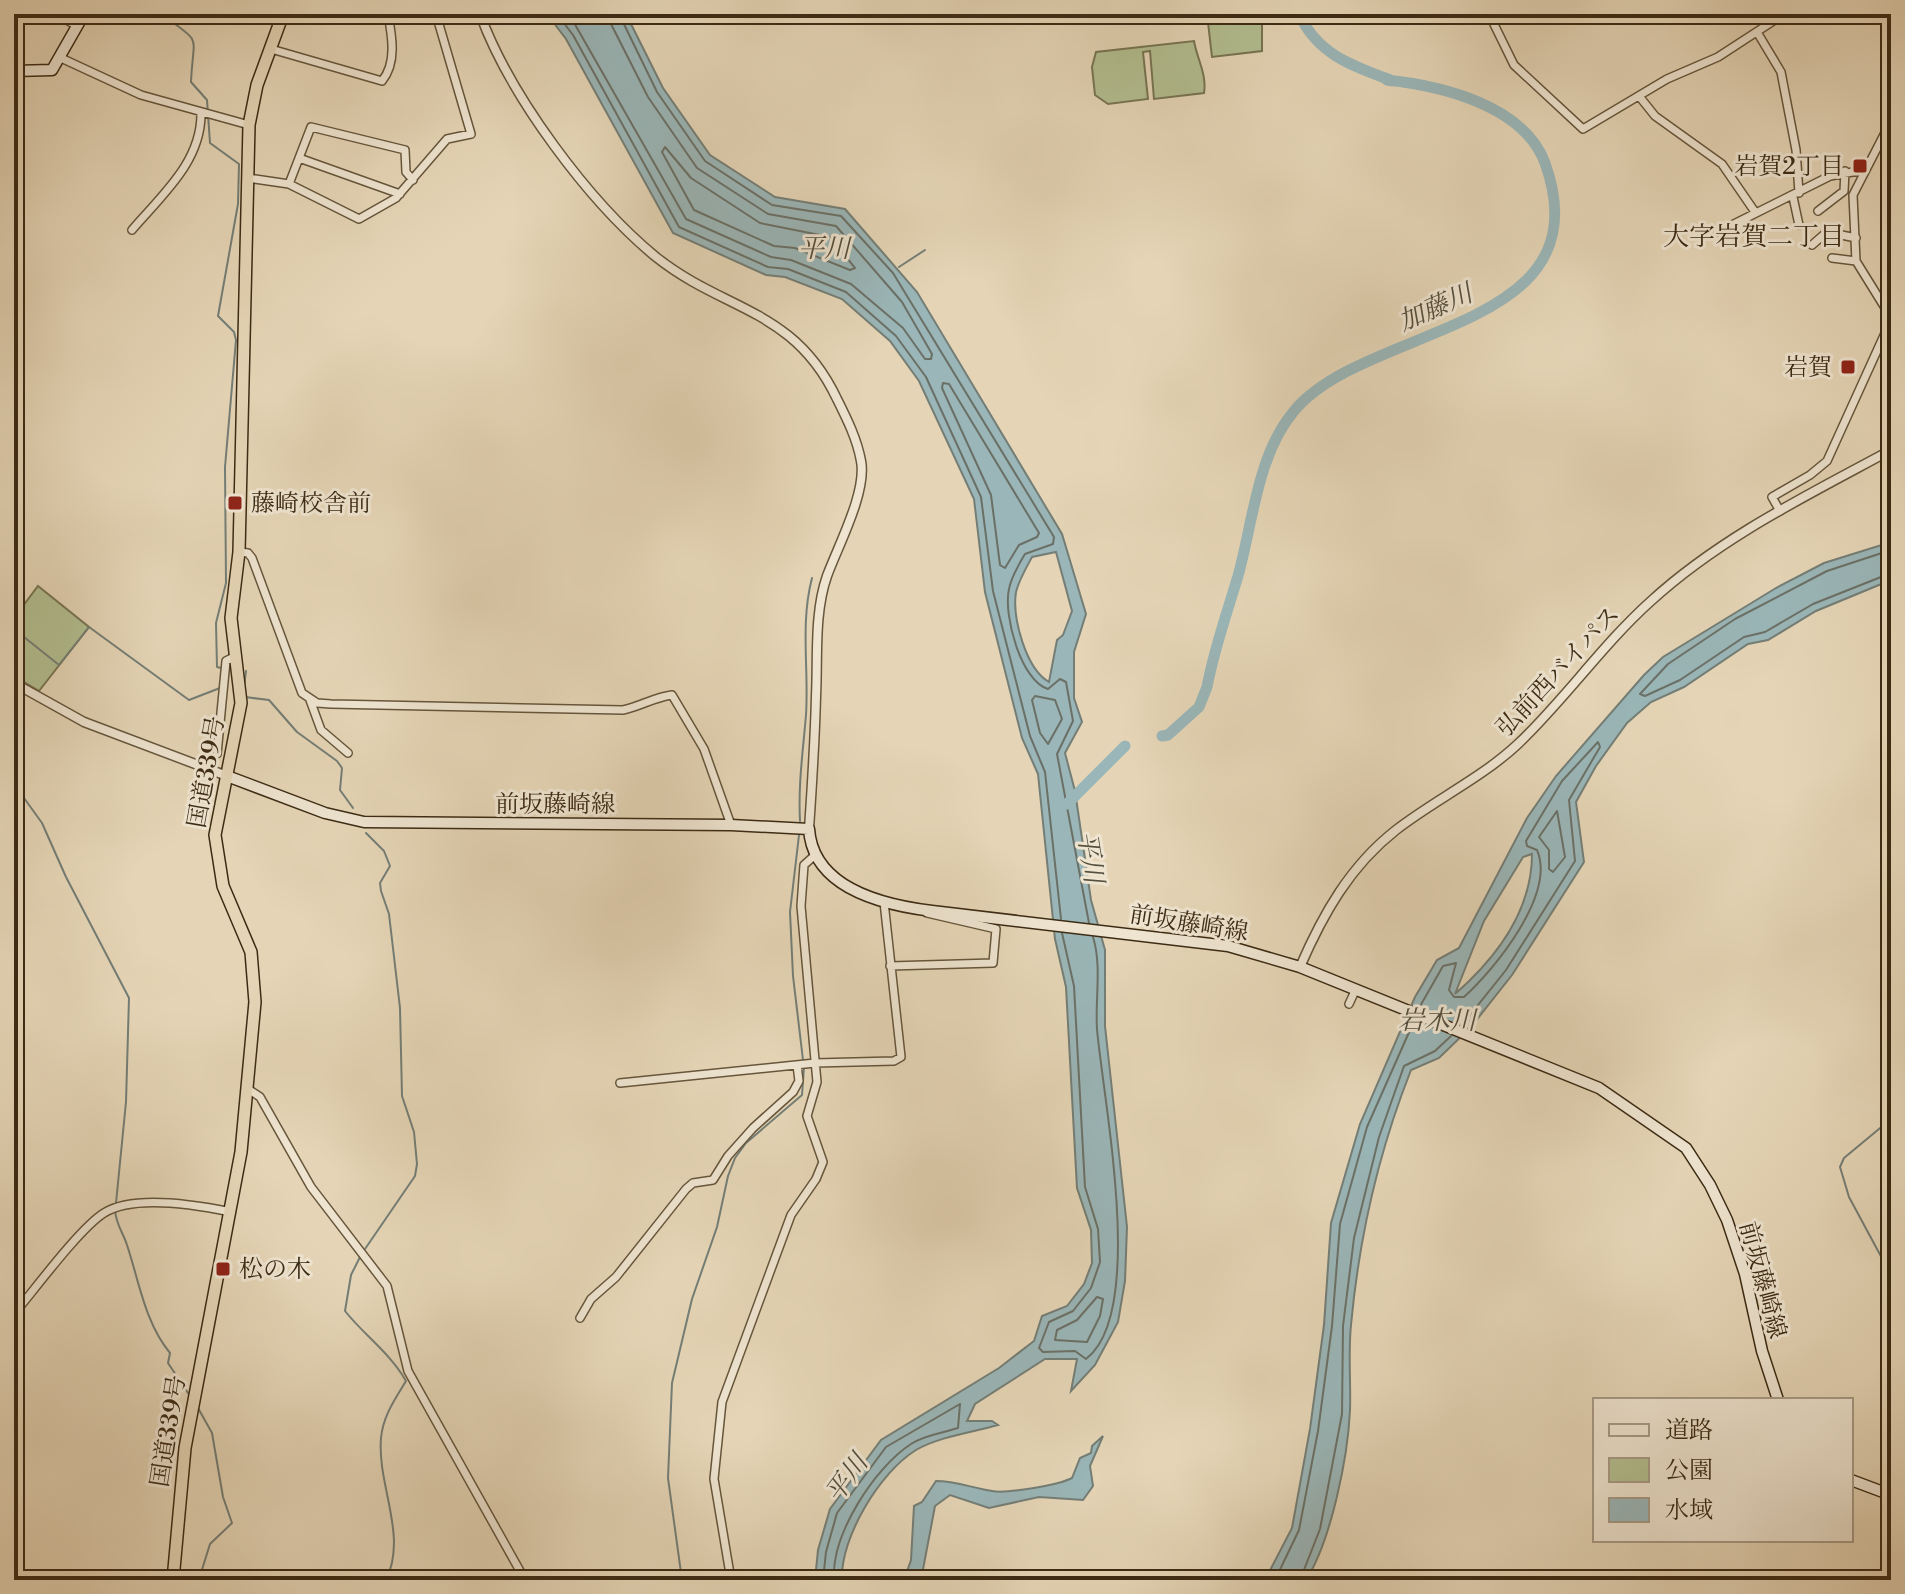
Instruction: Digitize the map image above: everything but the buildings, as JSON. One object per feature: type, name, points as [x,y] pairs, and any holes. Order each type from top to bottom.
[{"type":"highway","name":"国道339号","points":[[173,1580],[185,1448],[231,1212],[248,1089],[255,975],[251,952],[223,886],[216,859],[216,818],[241,703],[231,618],[239,552],[249,125],[257,85],[283,14]]},
{"type":"main road","points":[[14,71],[47,72],[61,58],[84,14]]},
{"type":"main road","name":"前坂藤崎線","points":[[227,776],[345,820],[364,822],[731,825],[809,829]]},
{"type":"main road","points":[[809,829],[814,856]]},
{"type":"main road","name":"前坂藤崎線","points":[[814,856],[838,880],[884,902],[925,910],[1228,946],[1300,967],[1557,1068],[1621,1102],[1693,1157],[1727,1220],[1777,1398]]},
{"type":"main road","points":[[1853,1481],[1891,1495]]},
{"type":"street","points":[[56,14],[77,26]]},
{"type":"street","points":[[271,49],[382,81],[390,71],[393,38],[388,14]]},
{"type":"street","points":[[248,178],[289,184],[359,219],[400,194],[447,139],[471,134],[436,14]]},
{"type":"street","points":[[480,14],[508,71],[580,179],[626,230],[659,259],[765,317],[800,343],[829,381],[854,438],[862,473],[825,581],[819,625],[809,829]]},
{"type":"street","points":[[1476,14],[1488,15],[1509,58],[1577,127],[1589,127],[1667,79],[1718,57],[1784,14]]},
{"type":"street","points":[[1757,32],[1781,72],[1796,150],[1799,225]]},
{"type":"street","points":[[61,58],[113,85],[201,114],[249,125]]},
{"type":"street","points":[[1639,96],[1655,116],[1722,164],[1755,212]]},
{"type":"street","points":[[132,230],[168,190],[199,144],[201,114]]},
{"type":"street","points":[[1780,511],[1772,497],[1810,475],[1827,461],[1886,331],[1887,311],[1856,261],[1853,195],[1891,121]]},
{"type":"street","points":[[289,184],[311,127],[405,150],[406,172],[413,180]]},
{"type":"street","points":[[299,158],[400,194]]},
{"type":"street","points":[[1718,232],[1845,171],[1864,170]]},
{"type":"street","points":[[1818,211],[1844,191],[1845,171]]},
{"type":"street","points":[[1812,245],[1827,232],[1856,238]]},
{"type":"street","points":[[1832,258],[1856,261]]},
{"type":"street","name":"弘前西バイパス","points":[[1300,967],[1330,904],[1375,848],[1407,822],[1486,772],[1520,742],[1650,602],[1696,563],[1780,511],[1891,450]]},
{"type":"street","points":[[239,552],[252,558],[302,693],[310,700],[321,730],[348,753]]},
{"type":"street","points":[[217,754],[226,661],[234,657]]},
{"type":"street","points":[[14,683],[84,722],[227,776]]},
{"type":"street","points":[[310,700],[331,704],[623,710],[672,695],[704,749],[731,825]]},
{"type":"street","points":[[580,1318],[591,1299],[616,1277],[686,1189],[693,1183],[713,1180],[728,1156],[753,1128],[783,1104],[799,1081],[805,1064],[801,906],[804,865],[814,856]]},
{"type":"street","points":[[620,1083],[805,1064],[894,1061],[901,1057],[884,902]]},
{"type":"street","points":[[890,966],[993,963],[996,929],[937,917],[925,910]]},
{"type":"street","points":[[1349,1004],[1355,991]]},
{"type":"street","points":[[731,1580],[714,1479],[722,1402],[791,1215],[822,1169],[822,1155],[807,1116],[817,1082],[805,1064]]},
{"type":"street","points":[[248,1089],[260,1097],[321,1201],[387,1286],[408,1371],[525,1580]]},
{"type":"street","points":[[14,1314],[92,1222],[111,1209],[130,1204],[190,1205],[231,1212]]},
{"type":"green space","points":[[1207,14],[1262,14],[1262,51],[1212,57]]},
{"type":"green space","points":[[1194,41],[1203,73],[1204,93],[1154,99],[1150,51],[1143,52],[1148,99],[1108,104],[1095,95],[1092,67],[1096,52]]},
{"type":"green space","points":[[38,586],[89,627],[39,691],[14,676],[14,618]]},
{"type":"water","name":"平川","points":[[547,14],[626,14],[663,88],[710,155],[775,197],[845,209],[917,292],[1062,534],[1086,614],[1074,652],[1074,698],[1082,722],[1065,753],[1075,791],[1091,900],[1105,950],[1105,1026],[1127,1227],[1125,1281],[1118,1322],[1095,1365],[1071,1391],[1077,1359],[1045,1359],[975,1404],[967,1421],[992,1421],[998,1425],[935,1442],[902,1460],[876,1490],[855,1526],[843,1563],[842,1580],[815,1580],[818,1550],[830,1509],[881,1440],[999,1368],[1034,1341],[1042,1316],[1067,1306],[1084,1284],[1092,1263],[1091,1230],[1077,1188],[1066,987],[1055,939],[1038,774],[1022,738],[985,592],[974,499],[919,381],[890,341],[842,299],[785,277],[766,275],[673,233],[566,39]],"holes":[[[1056,552],[1072,611],[1063,635],[1057,640],[1049,682],[1027,655],[1016,615],[1016,592],[1032,557]]]},
{"type":"water","name":"岩木川","points":[[1891,542],[1891,580],[1816,611],[1768,640],[1748,644],[1684,687],[1651,702],[1627,723],[1596,766],[1576,802],[1584,862],[1512,975],[1471,1027],[1439,1058],[1411,1070],[1380,1163],[1359,1260],[1350,1336],[1349,1429],[1330,1521],[1306,1580],[1265,1580],[1292,1528],[1324,1325],[1331,1223],[1360,1124],[1415,997],[1437,960],[1459,948],[1527,818],[1556,776],[1644,675],[1663,657],[1776,588],[1824,563]],"holes":[[[1532,854],[1526,895],[1509,932],[1484,965],[1455,994],[1484,921],[1523,857]]]},
{"type":"water","points":[[1103,1436],[1090,1466],[1093,1486],[1083,1500],[1039,1497],[989,1508],[950,1495],[935,1506],[921,1580],[904,1580],[911,1560],[914,1506],[922,1502],[936,1481],[999,1492],[1056,1483],[1072,1478],[1080,1458],[1091,1453],[1092,1446]]},
{"type":"waterway","points":[[161,14],[193,41],[191,82],[207,100],[210,143],[239,164],[238,204],[218,316],[234,332],[236,340],[225,467],[226,583],[216,623],[217,667],[221,668]]},
{"type":"waterway","name":"加藤川","points":[[1162,736],[1168,735],[1199,707],[1238,576],[1264,468],[1294,411],[1328,382],[1373,359],[1470,318],[1512,293],[1542,261],[1555,219],[1545,163],[1534,143],[1519,127],[1479,102],[1432,87],[1409,83],[1387,80],[1393,81],[1378,75],[1364,70],[1351,64],[1316,40],[1299,14]]},
{"type":"waterway","points":[[899,267],[925,250]]},
{"type":"waterway","points":[[800,821],[807,698],[806,612],[812,578]]},
{"type":"waterway","points":[[14,629],[59,665],[89,627],[189,700],[220,688]]},
{"type":"waterway","points":[[244,687],[246,671]]},
{"type":"waterway","points":[[245,697],[269,700],[297,732],[337,761],[342,768],[340,790],[353,808]]},
{"type":"waterway","name":"加藤川","points":[[1067,804],[1125,746]]},
{"type":"waterway","points":[[14,784],[42,823],[66,877],[129,998],[126,1102],[116,1203]]},
{"type":"waterway","points":[[365,1249],[415,1176],[417,1164],[414,1132],[402,1096],[400,1008],[389,914],[380,883],[390,866],[384,851],[366,833]]},
{"type":"waterway","points":[[799,835],[790,912],[793,976],[803,1060]]},
{"type":"waterway","points":[[682,1580],[668,1478],[672,1383],[692,1299],[717,1227],[735,1158],[746,1143],[802,1095],[804,1067]]},
{"type":"waterway","points":[[1891,1119],[1844,1158],[1840,1167],[1849,1197],[1891,1275]]},
{"type":"waterway","points":[[115,1210],[154,1329],[170,1353],[168,1363],[190,1396]]},
{"type":"waterway","points":[[360,1257],[351,1275],[345,1311],[393,1362],[406,1381],[387,1415],[381,1438],[394,1546],[386,1580]]},
{"type":"waterway","points":[[198,1408],[212,1433],[223,1497],[232,1523],[210,1544],[200,1576]]},
{"type":"place","name":"岩賀2丁目","points":[[1860,166]]},
{"type":"place","name":"岩賀","points":[[1848,367]]},
{"type":"place","name":"藤崎校舎前","points":[[235,503]]},
{"type":"place","name":"松の木","points":[[223,1269]]},
{"type":"district","name":"大字岩賀二丁目","points":[[1754,236]]}]
